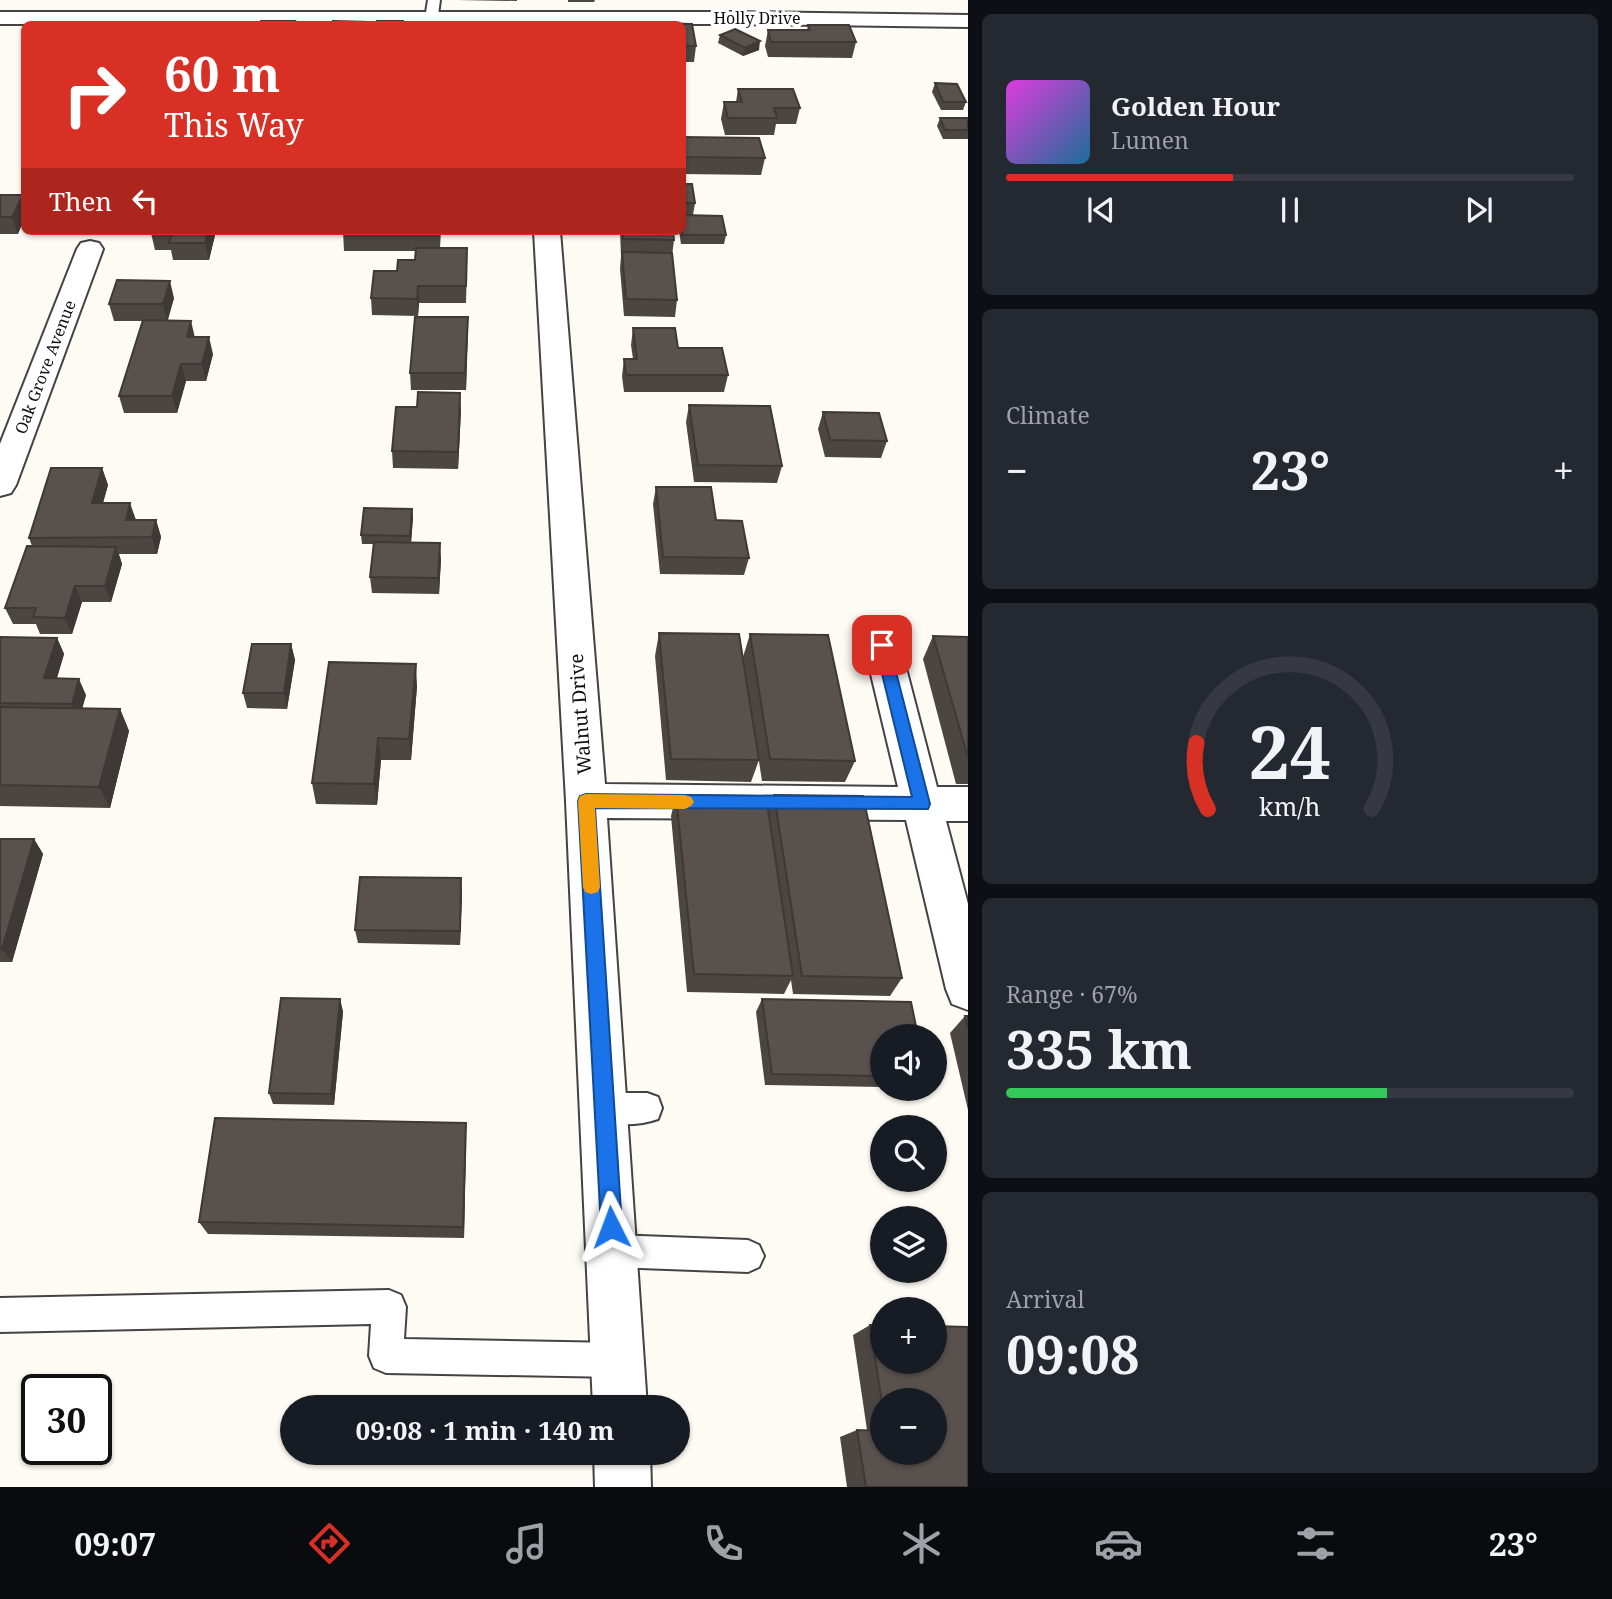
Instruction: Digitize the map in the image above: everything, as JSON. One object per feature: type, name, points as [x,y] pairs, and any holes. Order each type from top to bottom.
[{"type":"street","name":"Holly Drive","points":[[0,18],[177,9],[433,10],[525,21]]},
{"type":"street","name":"Holly Drive","points":[[548,21],[732,9],[968,21]]},
{"type":"street","name":"Walnut Drive","points":[[547,235],[586,801],[619,1395]]},
{"type":"street","name":"Oak Grove Avenue","points":[[0,485],[90,249]]},
{"type":"street","points":[[882,645],[968,989]]},
{"type":"street","points":[[586,801],[968,804]]},
{"type":"street","points":[[622,1465],[623,1487]]},
{"type":"lane","points":[[604,1108],[647,1108]]},
{"type":"lane","points":[[613,1251],[748,1256]]},
{"type":"lane","points":[[0,1315],[388,1307],[386,1356],[618,1360]]},
{"type":"building","points":[[686,24],[692,24],[696,46],[686,46]]},
{"type":"building","points":[[808,25],[849,25],[856,42],[771,42],[768,30],[810,30]]},
{"type":"building","points":[[735,29],[760,41],[745,48],[720,35]]},
{"type":"building","points":[[935,83],[957,84],[966,102],[943,102]]},
{"type":"building","points":[[738,89],[793,89],[800,108],[774,108],[777,118],[728,118],[724,102],[742,102]]},
{"type":"building","points":[[940,118],[968,118],[968,130],[945,130]]},
{"type":"building","points":[[686,137],[759,138],[765,158],[686,157]]},
{"type":"building","points":[[686,184],[692,184],[695,203],[686,203]]},
{"type":"building","points":[[0,195],[21,195],[12,217],[0,217]]},
{"type":"building","points":[[686,215],[722,216],[726,235],[686,235]]},
{"type":"building","points":[[171,235],[207,235],[205,243],[169,243]]},
{"type":"building","points":[[622,235],[673,235],[674,240],[623,239]]},
{"type":"building","points":[[416,248],[467,248],[466,286],[418,286],[417,299],[371,298],[374,271],[397,271],[398,260],[415,260]]},
{"type":"building","points":[[622,252],[672,253],[677,300],[626,299]]},
{"type":"building","points":[[117,280],[170,281],[163,304],[109,304]]},
{"type":"building","points":[[415,317],[468,317],[465,373],[410,373]]},
{"type":"building","points":[[143,320],[191,321],[187,337],[209,337],[202,364],[181,364],[172,396],[119,396]]},
{"type":"building","points":[[633,328],[675,328],[678,348],[722,348],[728,375],[626,375],[624,359],[637,359]]},
{"type":"building","points":[[418,392],[460,393],[458,452],[392,451],[396,407],[417,407]]},
{"type":"building","points":[[689,405],[770,406],[782,466],[698,465]]},
{"type":"building","points":[[823,412],[879,413],[887,441],[830,440]]},
{"type":"building","points":[[51,468],[102,468],[92,503],[130,503],[126,520],[156,520],[152,537],[29,538]]},
{"type":"building","points":[[656,487],[711,487],[716,520],[742,521],[749,558],[663,557]]},
{"type":"building","points":[[364,508],[412,509],[410,536],[361,535]]},
{"type":"building","points":[[374,542],[440,543],[438,578],[370,577]]},
{"type":"building","points":[[27,546],[116,547],[105,586],[75,586],[65,618],[33,617],[36,608],[5,608]]},
{"type":"building","points":[[659,633],[739,634],[759,760],[671,759]]},
{"type":"building","points":[[750,634],[828,635],[855,761],[770,759]]},
{"type":"building","points":[[933,636],[968,637],[968,758]]},
{"type":"building","points":[[0,637],[57,638],[44,678],[79,679],[72,704],[0,703]]},
{"type":"building","points":[[252,644],[291,644],[284,693],[243,693]]},
{"type":"building","points":[[329,662],[416,664],[409,739],[378,738],[374,784],[312,783]]},
{"type":"building","points":[[0,707],[120,709],[99,787],[0,785]]},
{"type":"building","points":[[676,795],[766,796],[793,976],[694,974]]},
{"type":"building","points":[[774,795],[863,796],[902,978],[802,976]]},
{"type":"building","points":[[0,839],[34,839],[2,949],[0,949]]},
{"type":"building","points":[[360,877],[461,878],[460,931],[355,930]]},
{"type":"building","points":[[281,998],[340,999],[331,1094],[269,1093]]},
{"type":"building","points":[[762,999],[911,1002],[916,1024],[870,1024],[870,1076],[772,1074]]},
{"type":"building","points":[[215,1118],[466,1123],[463,1227],[199,1222]]},
{"type":"building","points":[[947,1326],[968,1327],[968,1487],[866,1487],[857,1430],[870,1431],[870,1465],[947,1465],[947,1388],[880,1388],[878,1374],[947,1374]]},
{"type":"slow traffic","points":[[591,887],[586,801],[685,802]]},
{"type":"route","points":[[611,1227],[586,801],[922,804],[882,645]]}]
